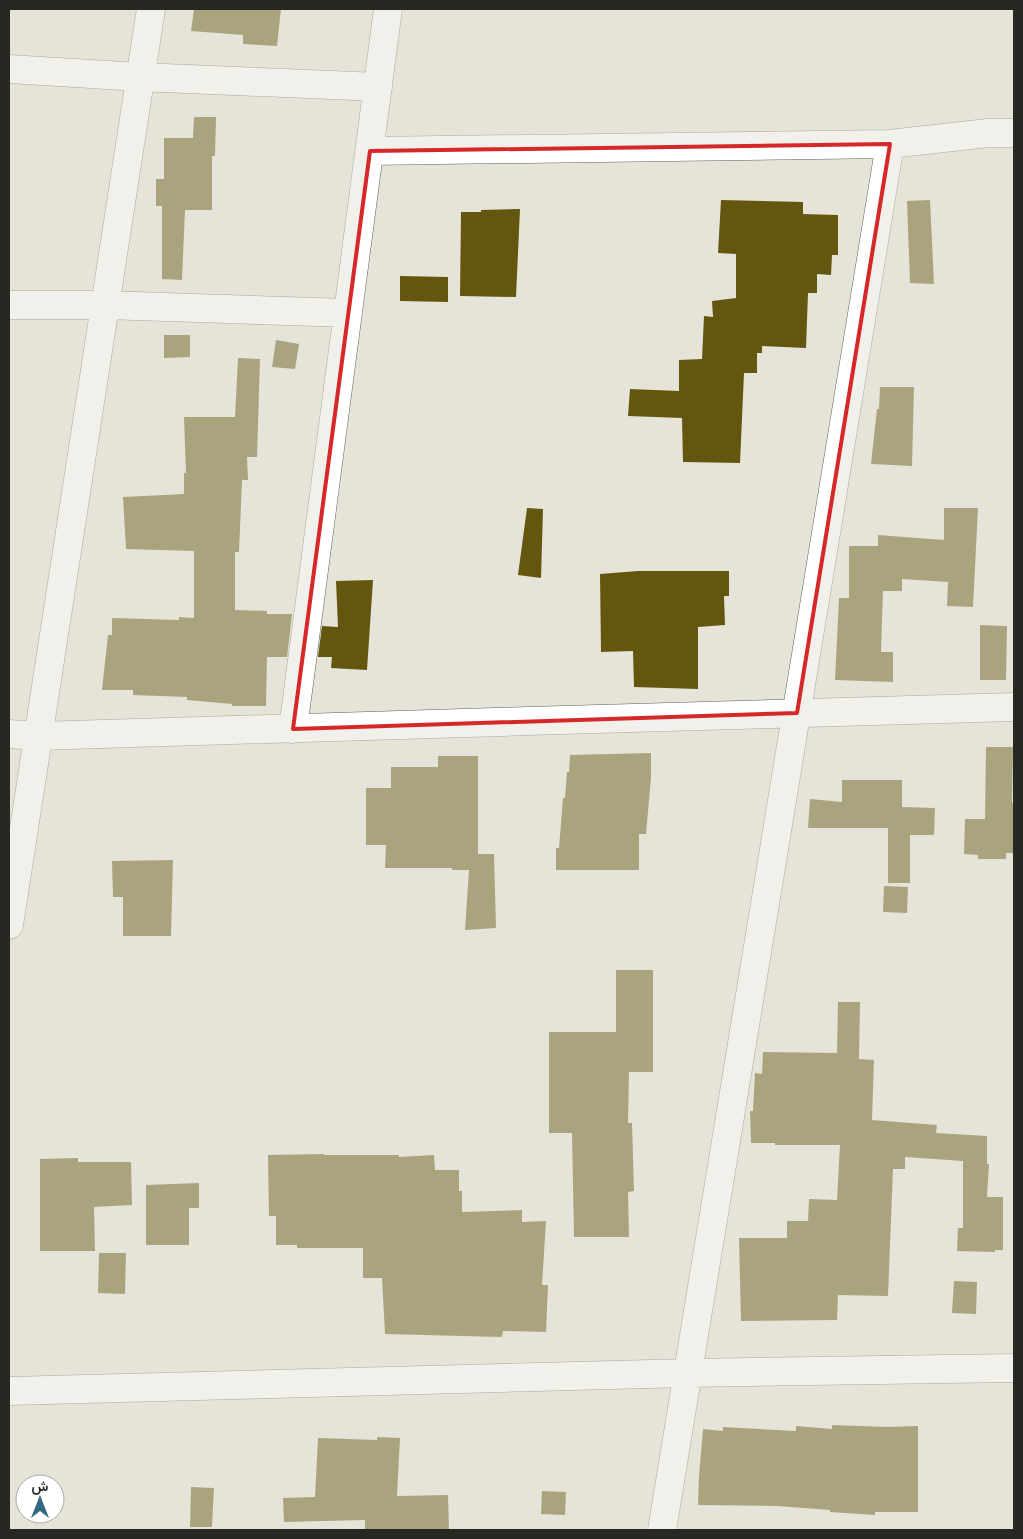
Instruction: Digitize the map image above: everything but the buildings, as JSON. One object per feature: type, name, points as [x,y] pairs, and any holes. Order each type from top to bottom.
[{"type":"street","points":[[9,925],[151,9]]},
{"type":"street","points":[[293,729],[388,9]]},
{"type":"street","points":[[9,69],[140,77],[378,87]]},
{"type":"street","points":[[370,151],[890,144],[988,133],[1014,133]]},
{"type":"street","points":[[662,1530],[890,144]]},
{"type":"street","points":[[9,305],[105,305],[348,314]]},
{"type":"street","points":[[9,734],[38,736],[1014,707]]},
{"type":"street","points":[[9,1390],[688,1373],[1014,1368]]},
{"type":"highlighted area","points":[[890,144],[797,713],[293,729],[370,151]]}]
